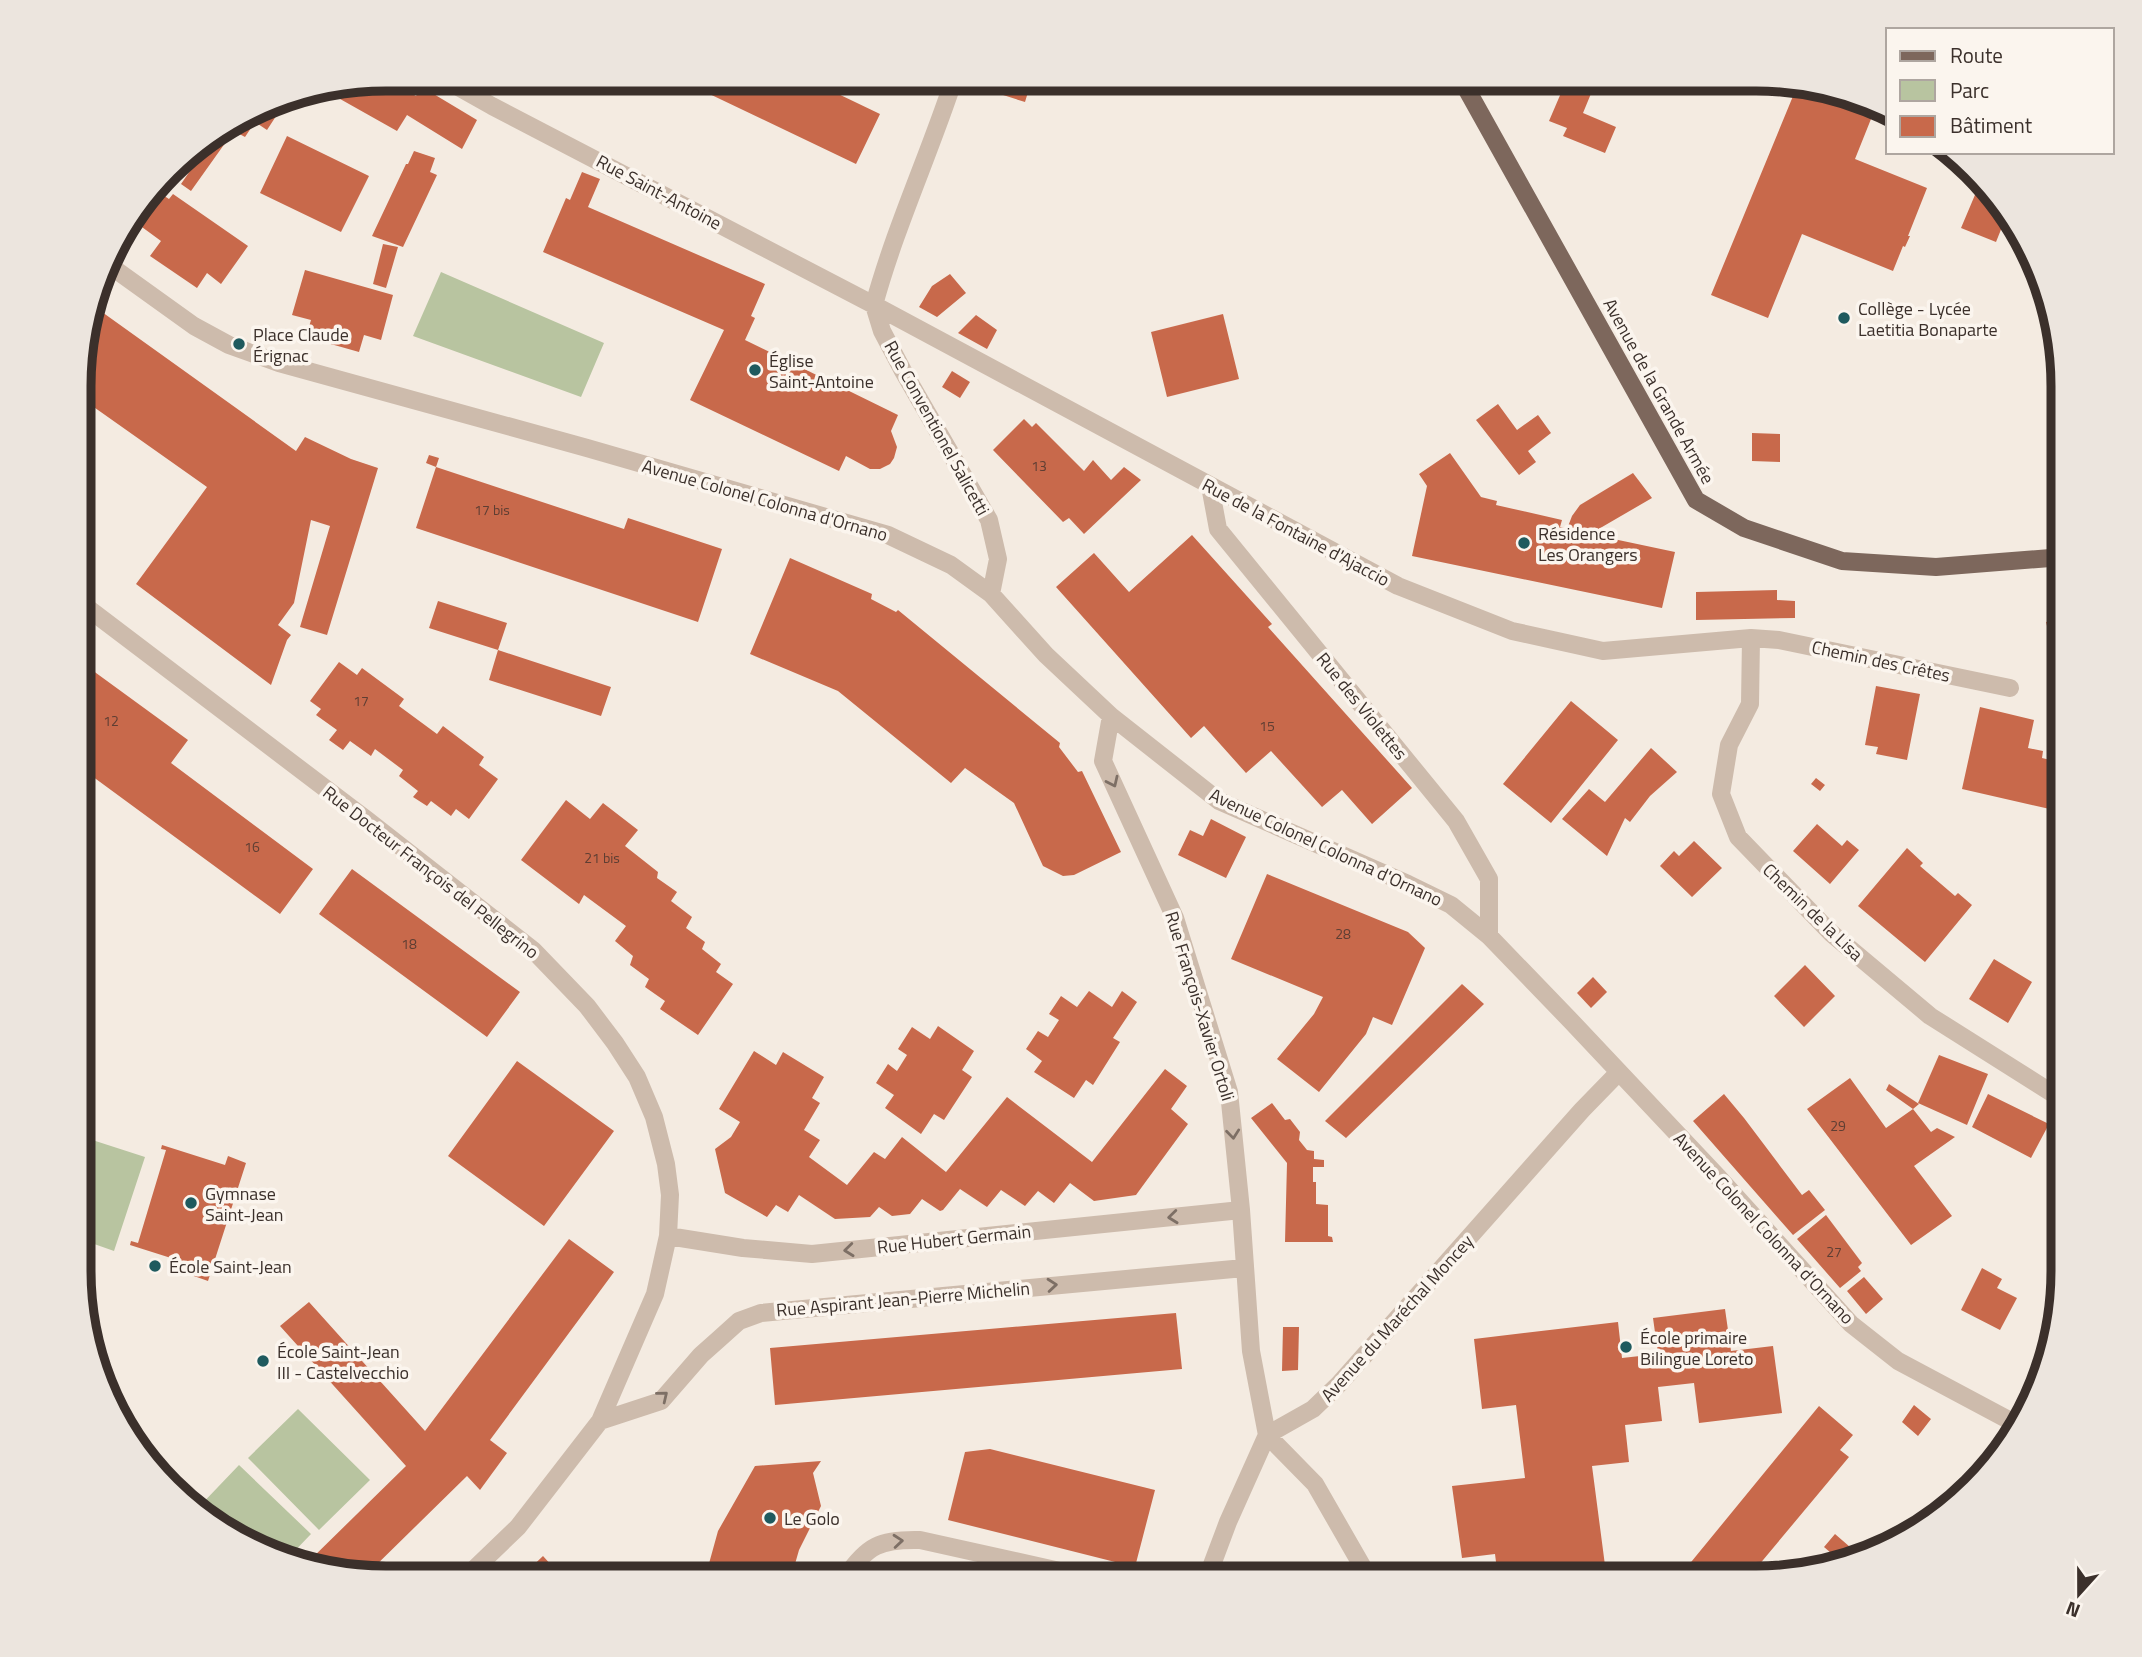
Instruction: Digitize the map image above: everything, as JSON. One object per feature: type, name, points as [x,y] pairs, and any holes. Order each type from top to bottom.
[{"type":"main road","name":"Avenue de la Grande Armée","points":[[1468,91],[1696,500],[1744,528],[1842,561],[1936,567],[2051,558]]},
{"type":"street","name":"Rue Saint-Antoine","points":[[465,91],[874,305]]},
{"type":"street","points":[[874,305],[883,273],[950,91]]},
{"type":"street","name":"Avenue Colonel Colonna d'Ornano","points":[[115,269],[194,326],[229,345],[279,363],[888,535],[951,565],[991,594],[1046,655],[1111,716],[1219,801],[1451,905],[1489,936],[1619,1072],[1851,1324],[1898,1361],[2010,1421]]},
{"type":"street","name":"Rue de la Fontaine d'Ajaccio","points":[[874,305],[1398,586],[1512,631],[1603,651],[1751,638]]},
{"type":"street","name":"Rue Conventionel Salicetti","points":[[874,305],[882,331],[989,520],[998,559],[991,594]]},
{"type":"street","name":"Rue des Violettes","points":[[1210,486],[1218,529],[1457,821],[1489,879],[1489,936]]},
{"type":"street","name":"Rue Docteur François del Pellegrino","points":[[91,611],[533,950],[587,1006],[615,1043],[637,1077],[654,1117],[666,1164],[670,1195],[668,1236],[654,1294],[600,1421],[518,1527],[477,1566]]},
{"type":"street","name":"Chemin des Crêtes","points":[[1751,638],[1779,639],[2010,688]]},
{"type":"street","name":"Chemin de la Lisa","points":[[1751,638],[1750,704],[1729,745],[1721,794],[1738,837],[1831,933],[1930,1016],[2051,1092]]},
{"type":"street","name":"Rue François-Xavier Ortoli","points":[[1111,716],[1103,761],[1175,918],[1229,1092],[1251,1350],[1266,1435]]},
{"type":"street","name":"Avenue du Maréchal Moncey","points":[[1266,1435],[1313,1409],[1339,1384],[1619,1072]]},
{"type":"street","name":"Rue Hubert Germain","points":[[668,1236],[743,1248],[812,1254],[1241,1210]]},
{"type":"street","name":"Rue Aspirant Jean-Pierre Michelin","points":[[600,1421],[661,1401],[701,1355],[739,1321],[761,1313],[1244,1268]]},
{"type":"street","points":[[1212,1566],[1266,1435],[1315,1484],[1362,1566]]},
{"type":"street","points":[[853,1566],[860,1556],[876,1545],[895,1539],[920,1540],[1037,1566]]},
{"type":"green space","points":[[441,272],[604,343],[581,397],[413,336]]},
{"type":"green space","points":[[91,1140],[145,1157],[114,1251],[91,1243]]},
{"type":"green space","points":[[298,1409],[370,1480],[319,1530],[248,1458]]},
{"type":"green space","points":[[239,1465],[311,1534],[295,1551],[256,1536],[203,1503]]},
{"type":"building","points":[[407,91],[416,96],[419,91],[429,91],[477,120],[462,149],[407,115],[397,131],[335,96]]},
{"type":"building","points":[[703,91],[832,91],[880,114],[856,164]]},
{"type":"building","points":[[991,91],[1028,91],[1025,102]]},
{"type":"building","points":[[1562,91],[1592,91],[1583,113],[1616,127],[1605,153],[1563,136],[1567,128],[1549,121]]},
{"type":"building","points":[[1794,94],[1832,101],[1873,115],[1855,159],[1927,188],[1910,236],[1893,271],[1802,234],[1768,318],[1711,295]]},
{"type":"building","points":[[279,111],[267,130],[255,122],[245,137],[236,132],[256,121]]},
{"type":"building","points":[[287,136],[369,176],[341,232],[260,193]]},
{"type":"building","points":[[228,139],[191,191],[181,184],[200,157]]},
{"type":"building","points":[[414,151],[435,158],[430,172],[437,175],[403,247],[372,236]]},
{"type":"building","points":[[582,172],[600,179],[588,207],[765,284],[751,316],[755,318],[745,340],[898,415],[891,431],[897,447],[890,464],[880,469],[870,469],[846,456],[839,471],[690,400],[724,330],[543,252],[566,198],[570,200]]},
{"type":"building","points":[[1977,190],[2003,225],[1996,242],[1961,228]]},
{"type":"building","points":[[161,194],[169,199],[173,194],[248,246],[221,284],[207,273],[197,288],[150,256],[161,241],[139,225]]},
{"type":"building","points":[[383,244],[398,247],[386,288],[373,284]]},
{"type":"building","points":[[305,270],[393,295],[381,340],[364,335],[359,352],[306,337],[311,320],[292,315]]},
{"type":"building","points":[[950,274],[966,293],[937,317],[919,307],[932,286]]},
{"type":"building","points":[[101,311],[296,451],[305,437],[351,459],[378,468],[327,635],[300,627],[330,526],[311,520],[294,603],[278,625],[291,635],[271,685],[136,584],[207,487],[91,405],[94,347]]},
{"type":"building","points":[[1223,314],[1239,379],[1167,397],[1151,332]]},
{"type":"building","points":[[976,315],[997,330],[987,349],[958,333]]},
{"type":"building","points":[[952,371],[970,382],[960,398],[942,387]]},
{"type":"building","points":[[1498,404],[1517,430],[1538,415],[1551,433],[1528,451],[1536,462],[1519,475],[1476,420]]},
{"type":"building","points":[[1024,419],[1032,427],[1036,423],[1084,471],[1093,460],[1111,480],[1124,467],[1141,480],[1084,534],[1069,518],[1063,522],[993,450]]},
{"type":"building","points":[[1752,433],[1780,434],[1780,462],[1752,461]]},
{"type":"building","name":"Résidence Les Orangers","points":[[1450,453],[1481,497],[1497,501],[1496,505],[1562,520],[1560,527],[1567,529],[1580,505],[1633,473],[1652,498],[1590,534],[1675,552],[1662,608],[1412,556],[1427,486],[1419,474]]},
{"type":"building","points":[[429,455],[439,458],[436,467],[426,463]]},
{"type":"building","points":[[436,467],[624,529],[628,518],[722,549],[698,622],[416,528]]},
{"type":"building","points":[[1192,535],[1272,624],[1268,627],[1412,788],[1372,824],[1342,790],[1322,807],[1271,751],[1246,773],[1204,726],[1191,738],[1056,587],[1094,553],[1129,592]]},
{"type":"building","points":[[790,558],[872,594],[871,599],[896,612],[898,610],[1060,743],[1059,747],[1078,772],[1082,771],[1121,852],[1074,875],[1063,876],[1043,866],[1014,803],[965,768],[951,783],[838,691],[750,654]]},
{"type":"building","points":[[1777,590],[1777,600],[1795,601],[1795,618],[1696,620],[1696,592]]},
{"type":"building","points":[[438,601],[507,623],[498,650],[429,628]]},
{"type":"building","points":[[2051,621],[2051,642],[2046,622]]},
{"type":"building","points":[[498,650],[611,687],[601,716],[489,680]]},
{"type":"building","points":[[339,662],[357,675],[362,668],[404,699],[399,706],[437,734],[443,726],[484,757],[479,765],[498,779],[469,819],[456,809],[451,816],[431,801],[427,806],[413,797],[418,791],[399,776],[403,770],[375,749],[371,756],[350,741],[343,750],[329,740],[337,730],[316,715],[321,709],[310,701]]},
{"type":"building","points":[[91,669],[188,740],[171,763],[313,869],[280,914],[91,775]]},
{"type":"building","points":[[1876,686],[1920,694],[1907,760],[1876,754],[1878,747],[1865,745]]},
{"type":"building","points":[[1571,701],[1618,740],[1551,823],[1503,784]]},
{"type":"building","points":[[1980,707],[2034,720],[2028,748],[2043,751],[2042,758],[2051,760],[2051,809],[1962,789]]},
{"type":"building","points":[[1651,748],[1677,772],[1650,796],[1630,822],[1625,818],[1607,856],[1562,819],[1589,789],[1605,802]]},
{"type":"building","points":[[1816,778],[1825,785],[1820,791],[1811,784]]},
{"type":"building","points":[[566,800],[590,819],[603,803],[638,830],[625,846],[658,872],[657,878],[677,892],[671,901],[692,917],[686,928],[705,942],[702,949],[721,964],[716,972],[733,984],[698,1035],[660,1009],[665,1001],[645,987],[649,979],[630,965],[633,956],[615,941],[626,926],[584,895],[579,904],[521,860]]},
{"type":"building","points":[[1211,819],[1246,837],[1226,878],[1178,855],[1190,830],[1203,836]]},
{"type":"building","points":[[1817,824],[1842,846],[1847,840],[1859,850],[1830,884],[1793,851]]},
{"type":"building","points":[[1694,841],[1722,868],[1692,897],[1660,866],[1674,851],[1679,856]]},
{"type":"building","points":[[1907,848],[1923,863],[1920,866],[1955,896],[1958,893],[1972,905],[1925,962],[1858,906]]},
{"type":"building","points":[[352,869],[520,992],[487,1037],[319,914]]},
{"type":"building","points":[[1267,874],[1408,932],[1425,948],[1392,1025],[1373,1017],[1366,1034],[1319,1092],[1277,1059],[1314,1014],[1323,997],[1231,959]]},
{"type":"building","points":[[1994,959],[2032,982],[2008,1023],[1969,999]]},
{"type":"building","points":[[1805,965],[1835,996],[1804,1027],[1774,996]]},
{"type":"building","points":[[1593,977],[1607,992],[1591,1008],[1577,993]]},
{"type":"building","points":[[1462,984],[1484,1004],[1346,1138],[1325,1121]]},
{"type":"building","points":[[1089,991],[1112,1007],[1122,991],[1137,1002],[1113,1038],[1120,1042],[1093,1085],[1086,1080],[1074,1098],[1034,1072],[1042,1061],[1026,1049],[1038,1031],[1048,1037],[1059,1020],[1049,1014],[1061,996],[1077,1007]]},
{"type":"building","points":[[938,1026],[974,1051],[962,1070],[972,1077],[944,1120],[934,1114],[921,1134],[885,1108],[894,1095],[876,1083],[888,1064],[897,1071],[907,1055],[898,1049],[912,1027],[930,1039]]},
{"type":"building","points":[[754,1051],[776,1065],[783,1052],[824,1077],[812,1098],[820,1103],[804,1130],[820,1140],[809,1157],[847,1185],[874,1152],[885,1159],[902,1137],[946,1172],[1007,1097],[1092,1162],[1165,1069],[1187,1086],[1171,1109],[1188,1124],[1136,1195],[1094,1201],[1070,1183],[1054,1203],[1038,1191],[1025,1206],[1001,1190],[987,1207],[960,1189],[940,1211],[922,1199],[910,1214],[892,1216],[879,1207],[870,1217],[835,1219],[799,1195],[788,1212],[776,1205],[767,1217],[725,1193],[715,1149],[731,1137],[740,1122],[719,1109]]},
{"type":"building","points":[[1939,1055],[1988,1074],[1967,1125],[1918,1103]]},
{"type":"building","points":[[517,1061],[614,1131],[544,1226],[448,1156]]},
{"type":"building","points":[[1850,1078],[1886,1128],[1913,1109],[1931,1132],[1937,1128],[1955,1137],[1914,1166],[1952,1216],[1911,1245],[1807,1109]]},
{"type":"building","points":[[1889,1084],[1919,1104],[1913,1109],[1886,1090]]},
{"type":"building","points":[[1724,1094],[1802,1195],[1809,1190],[1825,1210],[1793,1235],[1693,1121]]},
{"type":"building","points":[[1988,1094],[2049,1124],[2031,1158],[1972,1127]]},
{"type":"building","points":[[1272,1103],[1285,1120],[1290,1119],[1300,1132],[1299,1140],[1307,1150],[1314,1151],[1314,1159],[1324,1160],[1324,1167],[1313,1167],[1313,1182],[1316,1182],[1316,1204],[1328,1205],[1328,1236],[1332,1237],[1333,1242],[1285,1242],[1287,1163],[1251,1118]]},
{"type":"building","name":"Gymnase Saint-Jean","points":[[162,1145],[225,1165],[228,1156],[246,1163],[208,1281],[191,1275],[193,1265],[130,1245],[131,1241],[138,1243],[166,1150],[161,1149]]},
{"type":"building","points":[[1826,1215],[1862,1263],[1858,1267],[1861,1271],[1840,1288],[1797,1239]]},
{"type":"building","points":[[569,1239],[614,1272],[490,1440],[507,1453],[480,1490],[467,1476],[376,1565],[313,1557],[406,1466],[280,1326],[309,1302],[425,1431]]},
{"type":"building","points":[[1982,1268],[2002,1279],[1997,1288],[2017,1298],[2000,1330],[1961,1310]]},
{"type":"building","points":[[1864,1277],[1883,1299],[1866,1314],[1847,1291]]},
{"type":"building","points":[[1725,1309],[1731,1351],[1773,1346],[1782,1413],[1699,1423],[1694,1383],[1658,1387],[1662,1421],[1625,1425],[1629,1462],[1592,1466],[1605,1566],[1496,1566],[1495,1554],[1462,1558],[1452,1486],[1525,1478],[1516,1405],[1482,1409],[1474,1339],[1618,1322],[1622,1358],[1658,1354],[1653,1318]]},
{"type":"building","points":[[1176,1313],[1182,1369],[775,1405],[770,1348]]},
{"type":"building","points":[[1283,1327],[1299,1327],[1298,1370],[1282,1371]]},
{"type":"building","points":[[1914,1405],[1931,1419],[1918,1436],[1902,1422]]},
{"type":"building","points":[[1819,1406],[1853,1435],[1840,1450],[1849,1457],[1758,1566],[1688,1566]]},
{"type":"building","points":[[990,1449],[1155,1490],[1135,1566],[948,1520],[965,1452]]},
{"type":"building","name":"Le Golo","points":[[821,1461],[813,1473],[821,1506],[799,1550],[794,1566],[708,1566],[718,1531],[755,1466]]},
{"type":"building","points":[[1835,1534],[1850,1547],[1834,1555],[1824,1547]]},
{"type":"building","points":[[543,1556],[552,1566],[533,1566]]},
{"type":"place","name":"Collège - Lycée Laetitia Bonaparte","points":[[1844,318]]},
{"type":"place","name":"Place Claude Érignac","points":[[239,344]]},
{"type":"place","name":"Église Saint-Antoine","points":[[755,370]]},
{"type":"place","name":"Résidence Les Orangers","points":[[1524,543]]},
{"type":"place","name":"Gymnase Saint-Jean","points":[[191,1203]]},
{"type":"place","name":"École Saint-Jean","points":[[155,1266]]},
{"type":"place","name":"École primaire Bilingue Loreto","points":[[1626,1347]]},
{"type":"place","name":"École Saint-Jean III - Castelvecchio","points":[[263,1361]]},
{"type":"place","name":"Le Golo","points":[[770,1518]]}]
